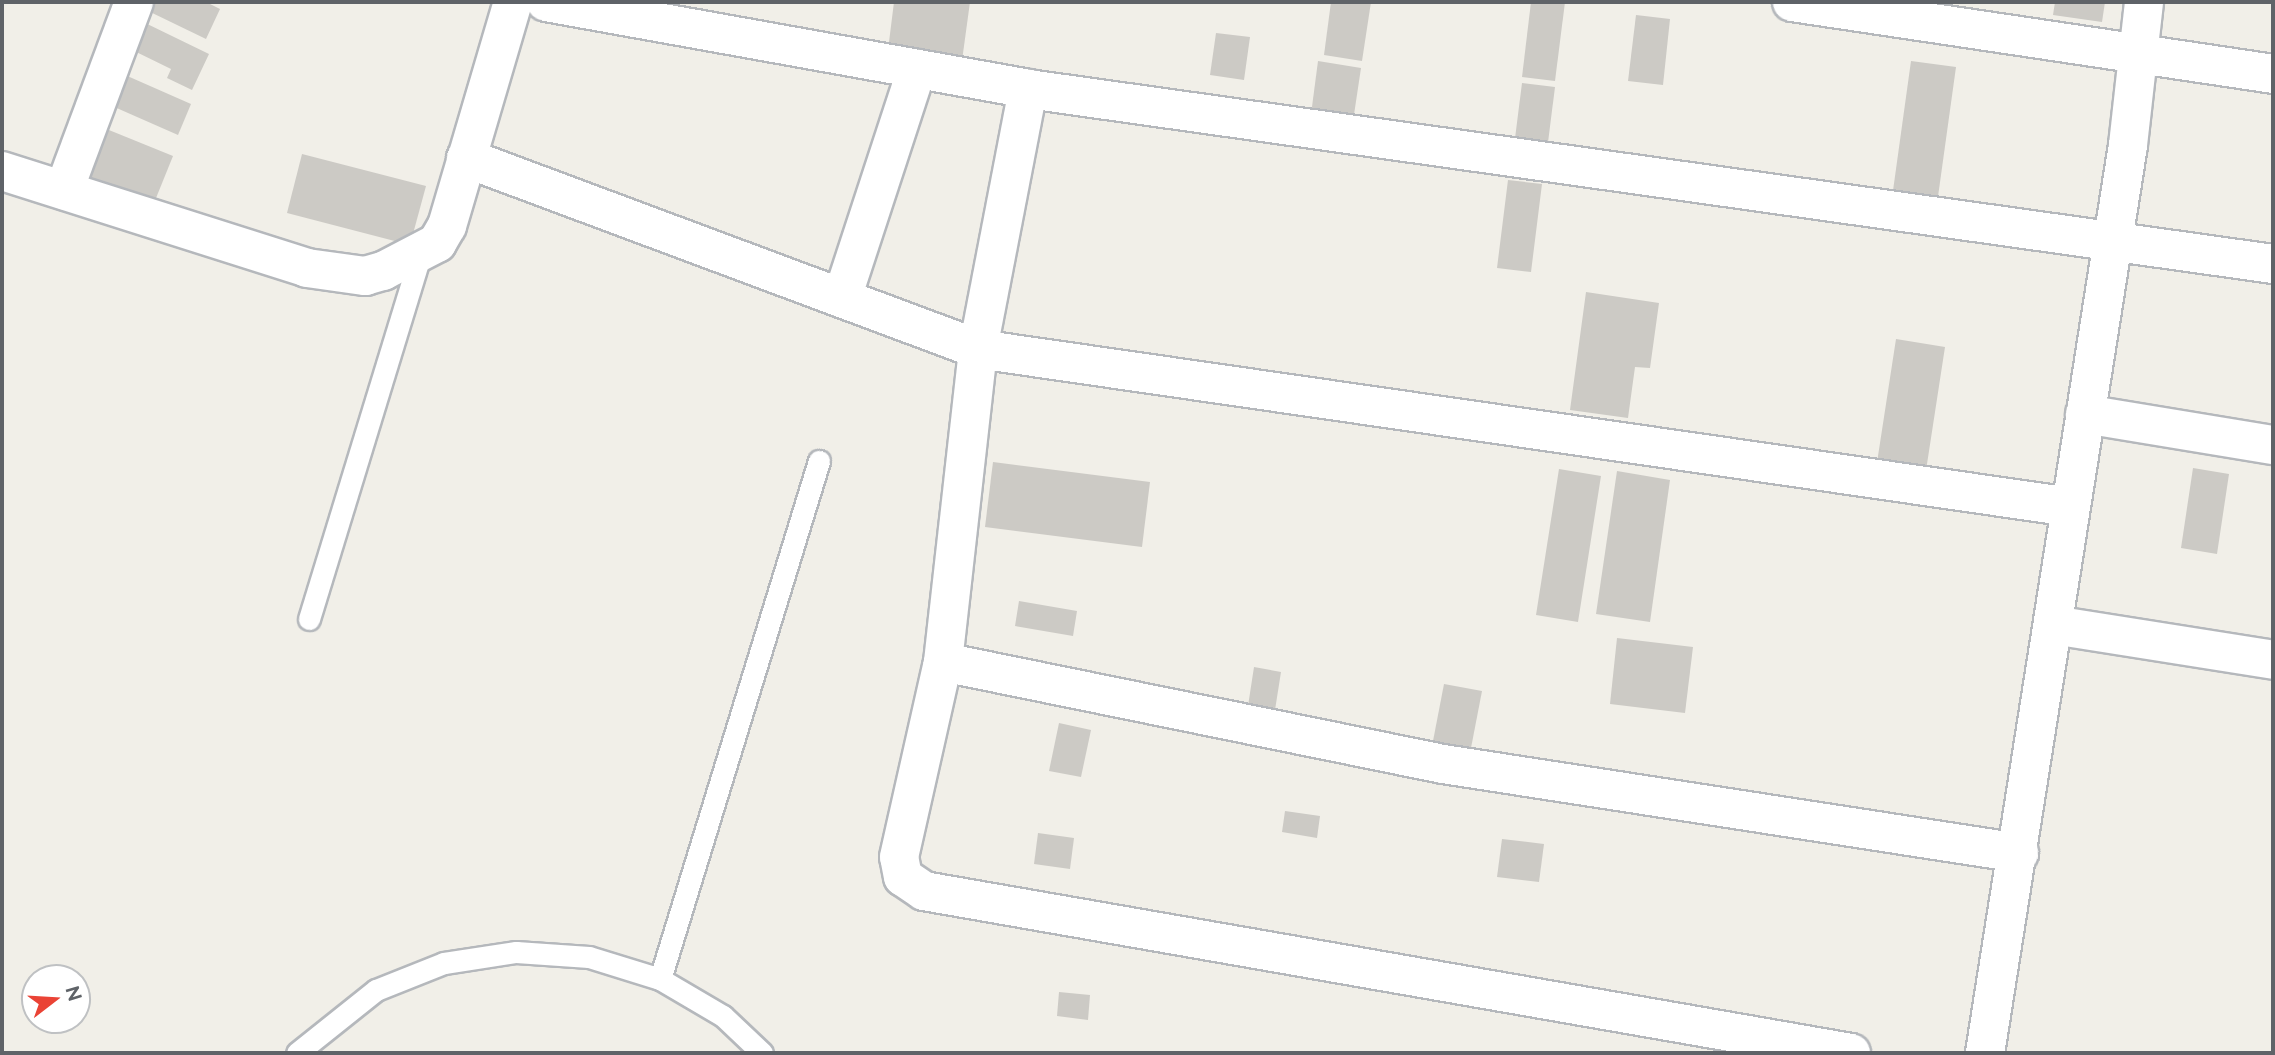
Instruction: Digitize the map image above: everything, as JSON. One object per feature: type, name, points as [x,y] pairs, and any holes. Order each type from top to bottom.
[{"type":"street","points":[[64,190],[134,2]]},
{"type":"street","points":[[2,171],[307,268],[365,276],[421,253],[447,226],[513,2]]},
{"type":"street","points":[[546,2],[1028,89],[2273,264]]},
{"type":"street","points":[[1792,2],[2273,74]]},
{"type":"street","points":[[1984,1053],[2019,853],[2070,507],[2113,242],[2144,2]]},
{"type":"street","points":[[842,298],[917,69]]},
{"type":"street","points":[[1028,89],[978,349],[943,662],[899,857],[902,877],[924,891],[1851,1053]]},
{"type":"street","points":[[466,158],[978,349],[2070,507]]},
{"type":"street","points":[[2085,414],[2273,445]]},
{"type":"street","points":[[2053,625],[2273,660]]},
{"type":"street","points":[[943,662],[1443,764],[2019,853]]},
{"type":"lane","points":[[309,619],[421,253]]},
{"type":"lane","points":[[660,979],[820,461]]},
{"type":"lane","points":[[297,1053],[376,990],[444,963],[516,952],[589,957],[660,979],[723,1016],[762,1053]]},
{"type":"building","points":[[147,2],[206,2],[220,9],[206,39],[144,9]]},
{"type":"building","points":[[894,2],[970,2],[961,68],[887,58]]},
{"type":"building","points":[[1331,2],[1371,2],[1362,61],[1324,55]]},
{"type":"building","points":[[1531,2],[1565,2],[1555,81],[1522,77]]},
{"type":"building","points":[[2055,2],[2105,2],[2102,22],[2053,15]]},
{"type":"building","points":[[1636,15],[1670,19],[1663,85],[1628,81]]},
{"type":"building","points":[[137,19],[209,54],[192,90],[167,78],[171,69],[124,46]]},
{"type":"building","points":[[1216,33],[1250,37],[1244,80],[1210,75]]},
{"type":"building","points":[[1318,61],[1361,68],[1352,128],[1310,122]]},
{"type":"building","points":[[1911,61],[1956,67],[1936,211],[1891,205]]},
{"type":"building","points":[[116,71],[191,104],[178,135],[103,102]]},
{"type":"building","points":[[1522,83],[1555,87],[1546,158],[1513,154]]},
{"type":"building","points":[[104,128],[173,156],[152,208],[84,180]]},
{"type":"building","points":[[302,154],[426,186],[410,245],[287,213]]},
{"type":"building","points":[[1508,180],[1542,184],[1531,272],[1497,268]]},
{"type":"building","points":[[1586,292],[1659,303],[1650,368],[1635,367],[1628,418],[1570,410]]},
{"type":"building","points":[[1896,339],[1945,347],[1925,477],[1876,469]]},
{"type":"building","points":[[993,462],[1150,482],[1142,547],[985,527]]},
{"type":"building","points":[[2193,468],[2229,474],[2217,554],[2181,548]]},
{"type":"building","points":[[1559,469],[1601,476],[1578,622],[1536,615]]},
{"type":"building","points":[[1617,471],[1670,480],[1650,622],[1596,614]]},
{"type":"building","points":[[1019,601],[1077,611],[1073,636],[1015,626]]},
{"type":"building","points":[[1617,638],[1693,647],[1685,713],[1610,704]]},
{"type":"building","points":[[1254,667],[1281,672],[1275,710],[1248,706]]},
{"type":"building","points":[[1444,684],[1482,691],[1471,748],[1433,741]]},
{"type":"building","points":[[1059,723],[1091,730],[1081,777],[1049,771]]},
{"type":"building","points":[[1285,811],[1320,816],[1317,838],[1282,832]]},
{"type":"building","points":[[1038,833],[1074,838],[1070,869],[1034,864]]},
{"type":"building","points":[[1502,839],[1544,844],[1539,882],[1497,877]]},
{"type":"building","points":[[1059,992],[1090,995],[1088,1020],[1057,1016]]}]
